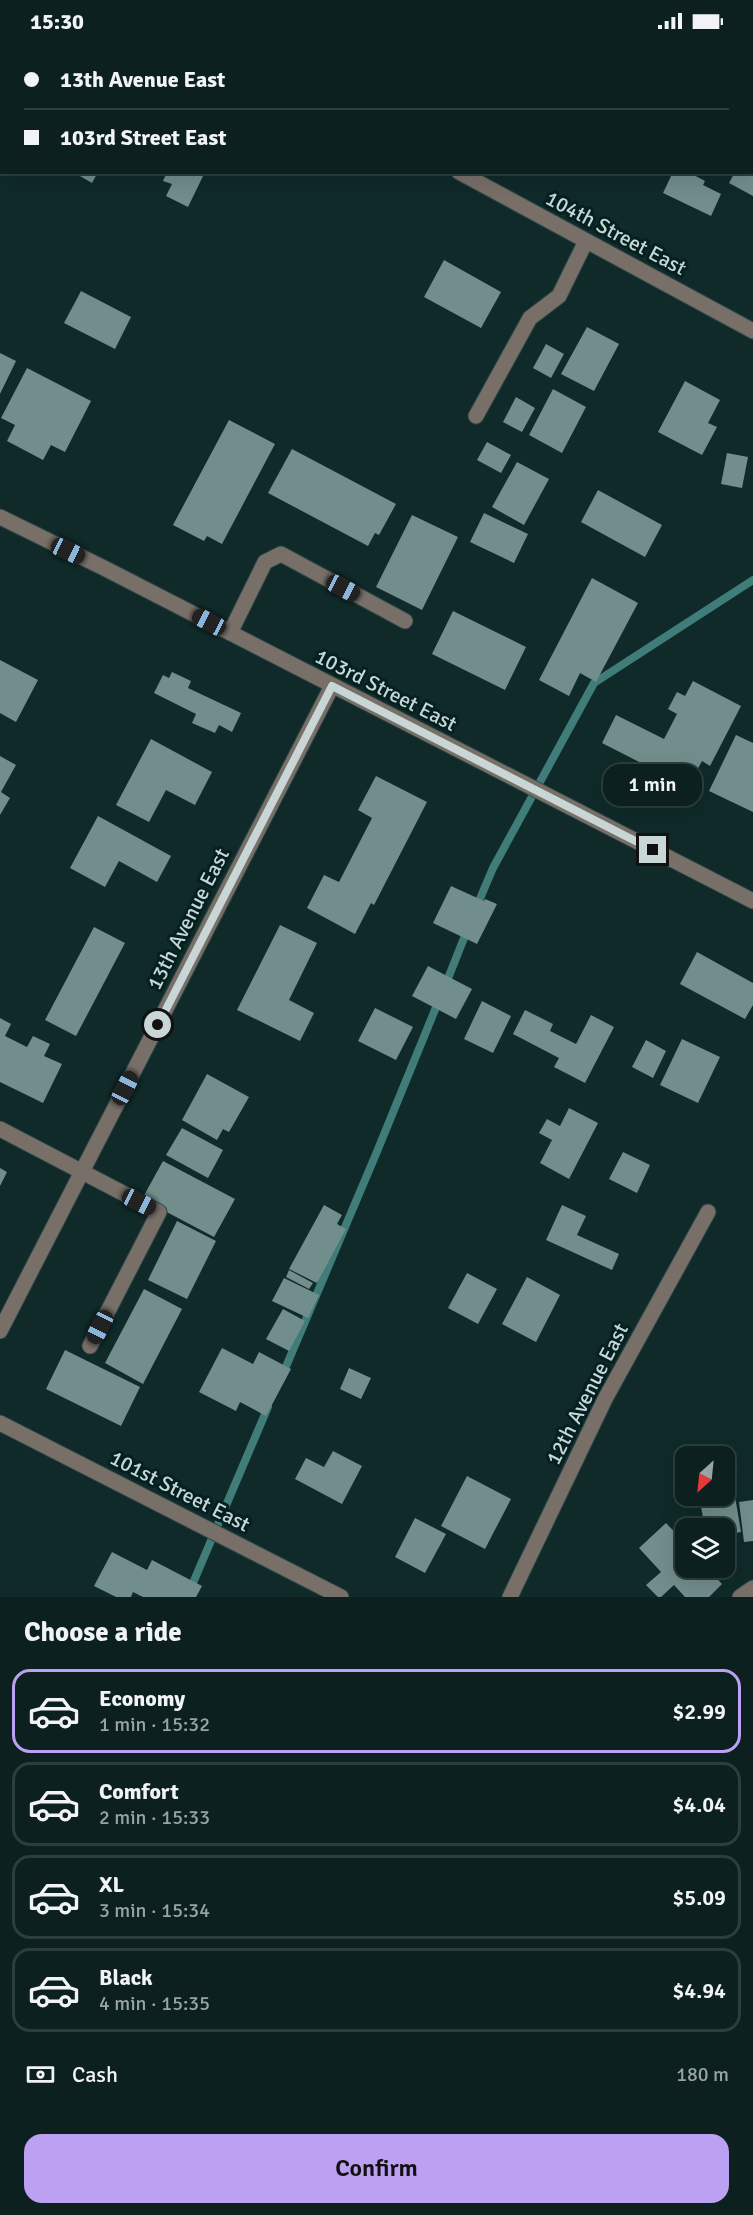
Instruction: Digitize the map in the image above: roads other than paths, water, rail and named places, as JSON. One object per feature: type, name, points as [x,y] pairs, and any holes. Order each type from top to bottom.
[{"type":"street","name":"104th Street East","points":[[463,174],[753,331]]},
{"type":"street","points":[[476,416],[530,318],[559,296],[586,241]]},
{"type":"street","name":"103rd Street East","points":[[0,518],[104,568],[753,901]]},
{"type":"street","points":[[230,633],[265,562],[281,554],[405,621]]},
{"type":"street","name":"13th Avenue East","points":[[0,1331],[332,686]]},
{"type":"street","points":[[0,1129],[159,1212],[90,1346]]},
{"type":"street","name":"12th Avenue East","points":[[510,1597],[605,1399],[708,1212]]},
{"type":"street","name":"101st Street East","points":[[0,1423],[341,1597]]},
{"type":"street","points":[[740,1597],[753,1588]]},
{"type":"waterway","points":[[476,908],[493,868],[594,683],[753,580]]},
{"type":"waterway","points":[[445,986],[468,928]]},
{"type":"waterway","points":[[282,1376],[439,1000]]},
{"type":"waterway","points":[[187,1597],[268,1407]]}]
